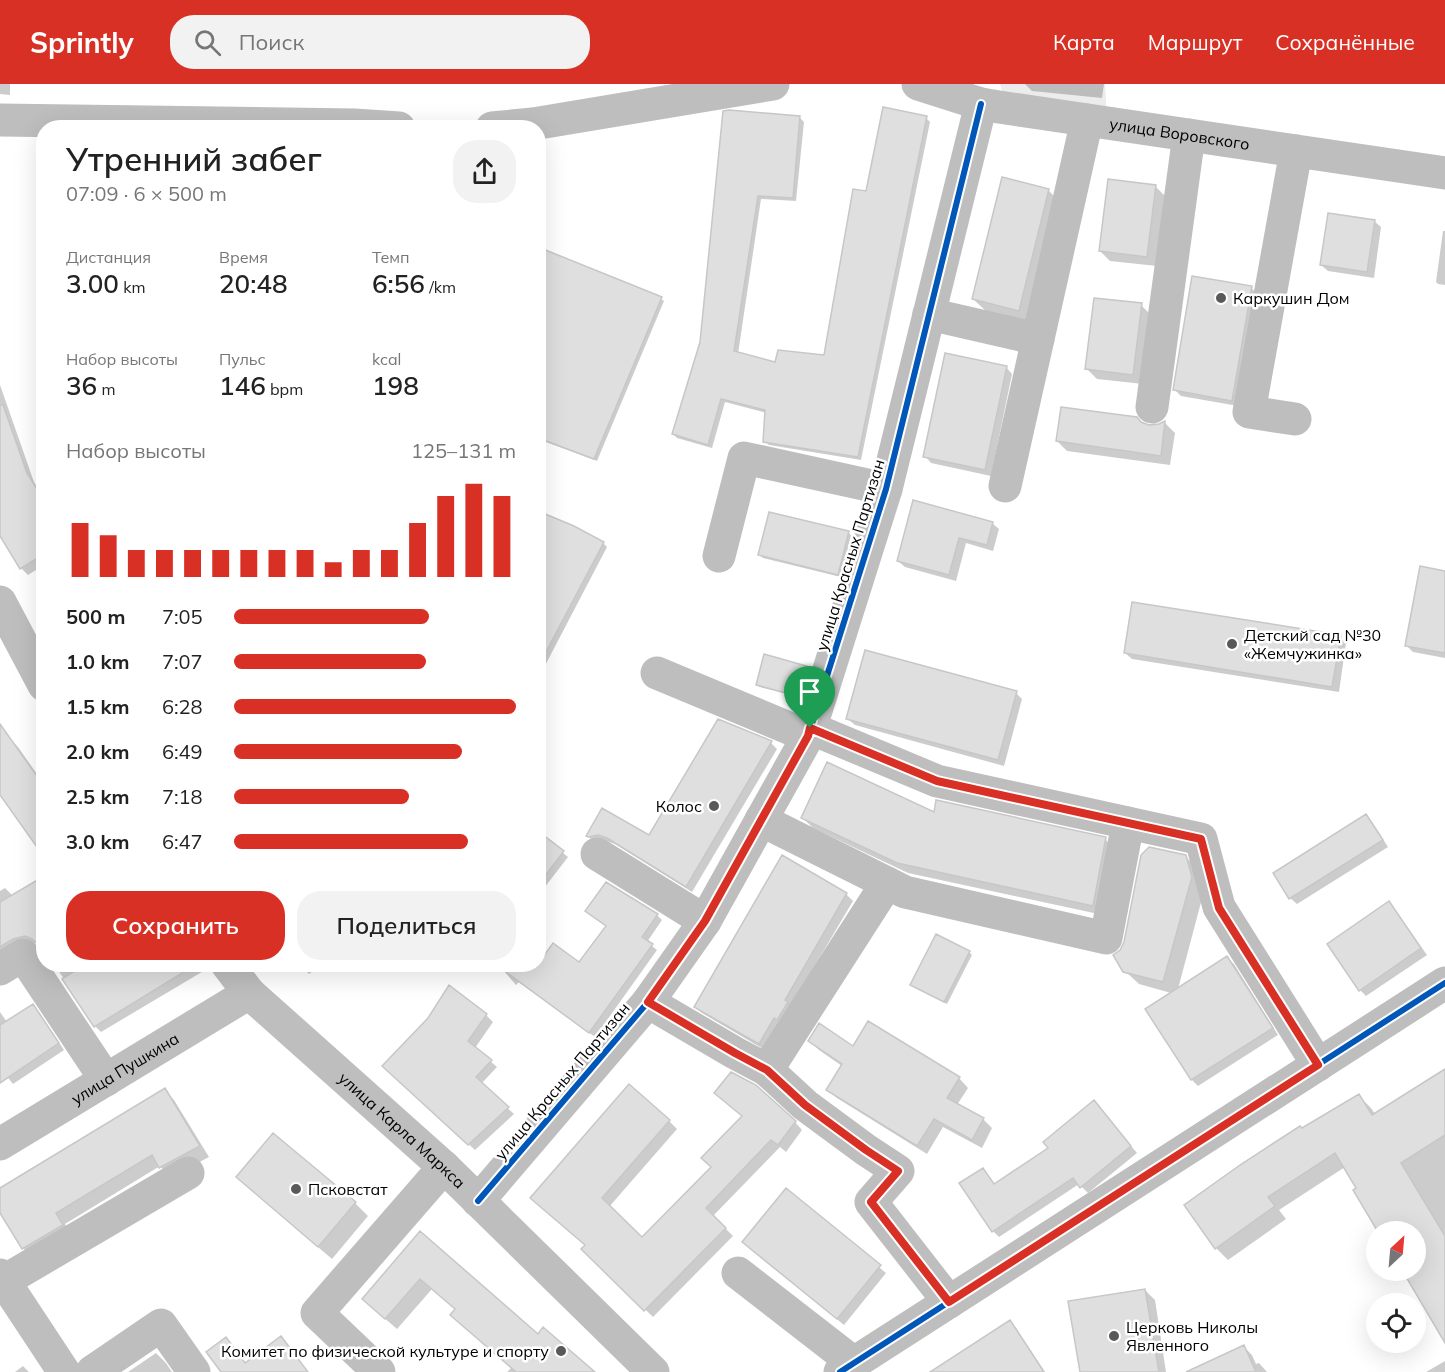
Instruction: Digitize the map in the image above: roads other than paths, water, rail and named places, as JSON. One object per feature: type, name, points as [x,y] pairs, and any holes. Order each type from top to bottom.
[{"type":"street","points":[[546,122],[773,84]]},
{"type":"street","name":"улица Воровского","points":[[918,84],[981,104],[1445,173]]},
{"type":"street","name":"улица Красных Партизан","points":[[478,1201],[648,1002],[705,921],[809,732],[886,489],[981,104]]},
{"type":"street","points":[[0,120],[36,121]]},
{"type":"street","points":[[1005,486],[1086,120]]},
{"type":"street","points":[[1152,407],[1189,135]]},
{"type":"street","points":[[1295,419],[1249,412],[1296,151]]},
{"type":"street","points":[[929,314],[1038,339]]},
{"type":"street","points":[[719,556],[744,458],[886,489]]},
{"type":"street","points":[[0,602],[36,670]]},
{"type":"street","points":[[657,673],[937,781],[1201,839],[1219,908],[1318,1065]]},
{"type":"street","points":[[761,820],[905,892],[1106,938],[1128,823]]},
{"type":"street","points":[[597,854],[705,921]]},
{"type":"street","points":[[767,1070],[887,883]]},
{"type":"street","points":[[0,969],[23,955],[106,1080]]},
{"type":"street","name":"улица Карла Маркса","points":[[233,972],[249,993],[444,1167],[653,1372]]},
{"type":"street","points":[[738,1273],[847,1368],[1445,983]]},
{"type":"street","name":"улица Пушкина","points":[[0,1144],[249,993]]},
{"type":"street","points":[[648,1002],[767,1070],[805,1105],[898,1171],[871,1202],[949,1302]]},
{"type":"street","points":[[379,1372],[317,1313],[444,1167]]},
{"type":"street","points":[[64,1372],[2,1278],[188,1173]]},
{"type":"street","points":[[92,1372],[161,1325],[194,1372]]},
{"type":"place","name":"Каркушин Дом","points":[[1221,298]]},
{"type":"place","name":"Детский сад №30 «Жемчужинка»","points":[[1232,644]]},
{"type":"place","name":"Колос","points":[[714,806]]},
{"type":"place","name":"Псковстат","points":[[296,1189]]},
{"type":"place","name":"Церковь Николы Явленного","points":[[1114,1336]]},
{"type":"place","name":"Комитет по физической культуре и спорту","points":[[561,1351]]}]
